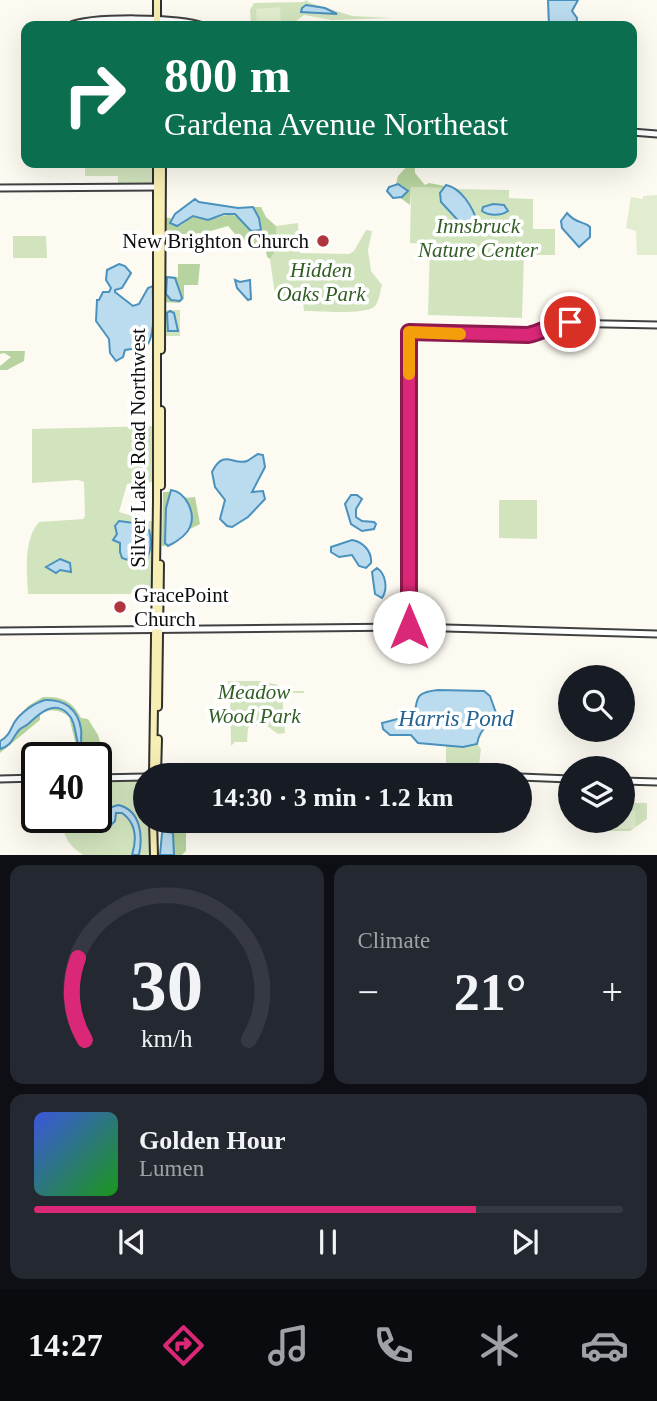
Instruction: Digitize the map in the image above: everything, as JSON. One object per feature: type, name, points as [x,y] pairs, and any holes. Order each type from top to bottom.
[{"type":"main road","points":[[159,0],[159,21]]},
{"type":"main road","points":[[155,763],[159,168]]},
{"type":"main road","points":[[154,833],[154,855]]},
{"type":"street","points":[[637,132],[657,134]]},
{"type":"street","points":[[0,188],[160,187]]},
{"type":"street","points":[[409,627],[409,332],[528,335],[558,323],[657,325]]},
{"type":"street","points":[[0,631],[409,627],[657,634]]},
{"type":"street","points":[[532,777],[558,779]]},
{"type":"street","points":[[0,779],[21,778]]},
{"type":"street","points":[[112,778],[133,778]]},
{"type":"street","points":[[635,781],[657,782]]},
{"type":"green space","points":[[307,0],[352,16],[391,18],[332,20],[304,15],[296,21],[251,21],[250,10],[254,3]]},
{"type":"green space","points":[[280,7],[281,21],[257,21],[256,9]]},
{"type":"green space","points":[[85,168],[155,168],[154,184],[107,185],[118,184],[118,176],[85,176]]},
{"type":"green space","points":[[405,168],[415,168],[415,173],[425,185],[429,183],[445,186],[411,187],[410,205],[399,197],[404,194],[403,186],[396,184],[398,176]]},
{"type":"green space","name":"Innsbruck Nature Center","points":[[446,185],[456,189],[509,190],[509,198],[533,199],[533,229],[555,229],[555,255],[524,255],[522,318],[428,315],[430,244],[410,243],[411,187],[442,188]]},
{"type":"green space","points":[[657,195],[657,255],[637,255],[636,231],[626,228],[631,197],[643,199],[643,196]]},
{"type":"green space","points":[[253,207],[261,207],[266,217],[276,226],[275,248],[270,259],[265,246],[246,243],[240,234],[235,234],[228,226],[204,233],[163,235],[163,217],[171,218],[170,223],[181,225],[193,215],[209,219],[231,214],[247,228],[261,230]]},
{"type":"green space","name":"Hidden Oaks Park","points":[[298,223],[300,253],[349,254],[354,251],[366,230],[372,231],[368,250],[371,271],[382,285],[374,307],[351,312],[304,311],[303,302],[276,302],[270,259],[275,248],[276,226]]},
{"type":"green space","points":[[13,236],[46,236],[47,258],[13,258]]},
{"type":"green space","points":[[178,264],[200,264],[198,285],[184,285],[184,299],[179,303],[163,302],[163,276],[178,277]],"holes":[[[167,279],[178,287],[180,292],[175,302],[166,294]]]},
{"type":"green space","points":[[163,310],[180,310],[180,336],[164,336]]},
{"type":"green space","points":[[0,351],[25,351],[24,361],[7,370],[0,370],[0,366],[11,357],[0,354]]},
{"type":"green space","points":[[154,426],[154,482],[127,484],[119,512],[153,522],[152,594],[28,594],[28,547],[39,522],[83,519],[85,516],[84,482],[78,480],[32,483],[32,429]]},
{"type":"green space","points":[[163,492],[170,492],[166,508],[166,544],[170,545],[184,536],[173,545],[162,546]]},
{"type":"green space","points":[[195,497],[200,524],[190,529],[192,522],[185,498]]},
{"type":"green space","points":[[499,500],[537,500],[537,539],[499,538]]},
{"type":"green space","name":"Meadow Wood Park","points":[[228,681],[259,681],[279,685],[286,691],[304,691],[282,693],[285,733],[278,734],[267,726],[250,726],[247,742],[235,742],[231,746],[230,695],[225,688],[228,688]]},
{"type":"green space","points":[[43,697],[66,701],[81,718],[88,719],[100,742],[82,742],[76,714],[64,703],[56,700],[37,702],[18,718],[28,706]]},
{"type":"green space","points":[[51,707],[68,716],[54,710],[43,713],[40,720],[0,753],[0,749],[16,736],[19,730]]},
{"type":"green space","points":[[69,718],[79,742],[75,742]]},
{"type":"green space","points":[[446,744],[478,745],[481,749],[479,763],[446,763]]},
{"type":"green space","points":[[112,780],[133,780],[133,833],[151,833],[151,855],[83,855],[68,841],[64,833],[112,833]]},
{"type":"green space","points":[[635,803],[647,803],[647,819],[635,827]]},
{"type":"green space","points":[[170,833],[186,833],[186,851],[182,855],[174,855],[173,834]]},
{"type":"water","points":[[548,0],[578,0],[572,11],[577,21],[549,21]]},
{"type":"water","points":[[306,5],[325,8],[337,14],[301,12]]},
{"type":"water","points":[[398,184],[408,191],[402,197],[393,198],[387,191],[389,187]]},
{"type":"water","points":[[446,185],[457,190],[473,210],[477,222],[473,228],[465,228],[441,202],[440,193]]},
{"type":"water","points":[[195,199],[199,202],[238,208],[253,207],[261,230],[251,231],[235,214],[224,214],[208,220],[193,216],[177,226],[170,223],[175,214]]},
{"type":"water","points":[[504,205],[508,211],[495,215],[482,211],[483,207]]},
{"type":"water","points":[[567,213],[590,227],[590,237],[579,247],[562,228],[561,221]]},
{"type":"water","points":[[119,264],[131,273],[122,288],[115,292],[133,306],[139,304],[148,288],[153,286],[153,318],[152,334],[146,347],[125,350],[123,357],[116,361],[110,353],[109,339],[96,321],[97,300],[103,292],[109,292],[111,288],[106,280],[107,270]]},
{"type":"water","points":[[167,277],[175,278],[182,298],[180,301],[171,300],[166,294]]},
{"type":"water","points":[[235,280],[250,280],[251,299],[248,300],[237,288]]},
{"type":"water","points":[[167,313],[174,313],[178,331],[168,331]]},
{"type":"water","points":[[258,454],[263,455],[265,467],[252,492],[263,491],[265,499],[248,517],[232,527],[227,526],[220,519],[225,500],[215,487],[212,472],[216,465],[225,459],[242,462]]},
{"type":"water","points":[[171,490],[185,499],[191,510],[192,521],[186,533],[168,546],[165,543],[166,508]]},
{"type":"water","points":[[351,495],[362,499],[356,509],[356,517],[362,521],[374,522],[374,529],[362,531],[351,524],[345,504]]},
{"type":"water","points":[[119,521],[141,524],[149,530],[149,554],[145,561],[134,562],[122,558],[120,543],[113,540],[117,534],[115,526]]},
{"type":"water","points":[[352,540],[363,545],[368,551],[371,563],[366,568],[359,566],[352,555],[339,557],[331,552],[331,547]]},
{"type":"water","points":[[60,559],[70,563],[71,572],[60,570],[56,573],[46,567]]},
{"type":"water","points":[[377,568],[385,582],[382,598],[375,594],[372,572]]},
{"type":"water","name":"Harris Pond","points":[[438,690],[484,691],[490,696],[496,713],[477,744],[463,747],[418,743],[411,735],[390,735],[383,729],[382,723],[405,717],[411,722],[419,696]]},
{"type":"water","points":[[45,700],[64,703],[77,716],[81,742],[77,742],[73,723],[67,713],[62,709],[51,708],[19,730],[12,741],[0,749],[0,741],[7,736],[20,716]]},
{"type":"water","points":[[118,805],[132,812],[133,830],[122,813],[116,813],[112,824],[112,807]]},
{"type":"water","points":[[134,833],[140,833],[139,855],[132,855]]},
{"type":"water","points":[[162,833],[173,833],[174,855],[160,855]]},
{"type":"slow traffic","points":[[409,374],[409,332],[460,334]]},
{"type":"place","name":"New Brighton Church","points":[[323,241]]},
{"type":"place","name":"GracePoint Church","points":[[120,607]]},
{"type":"route","points":[[409,627],[409,332],[528,335],[558,323],[570,322]]}]
